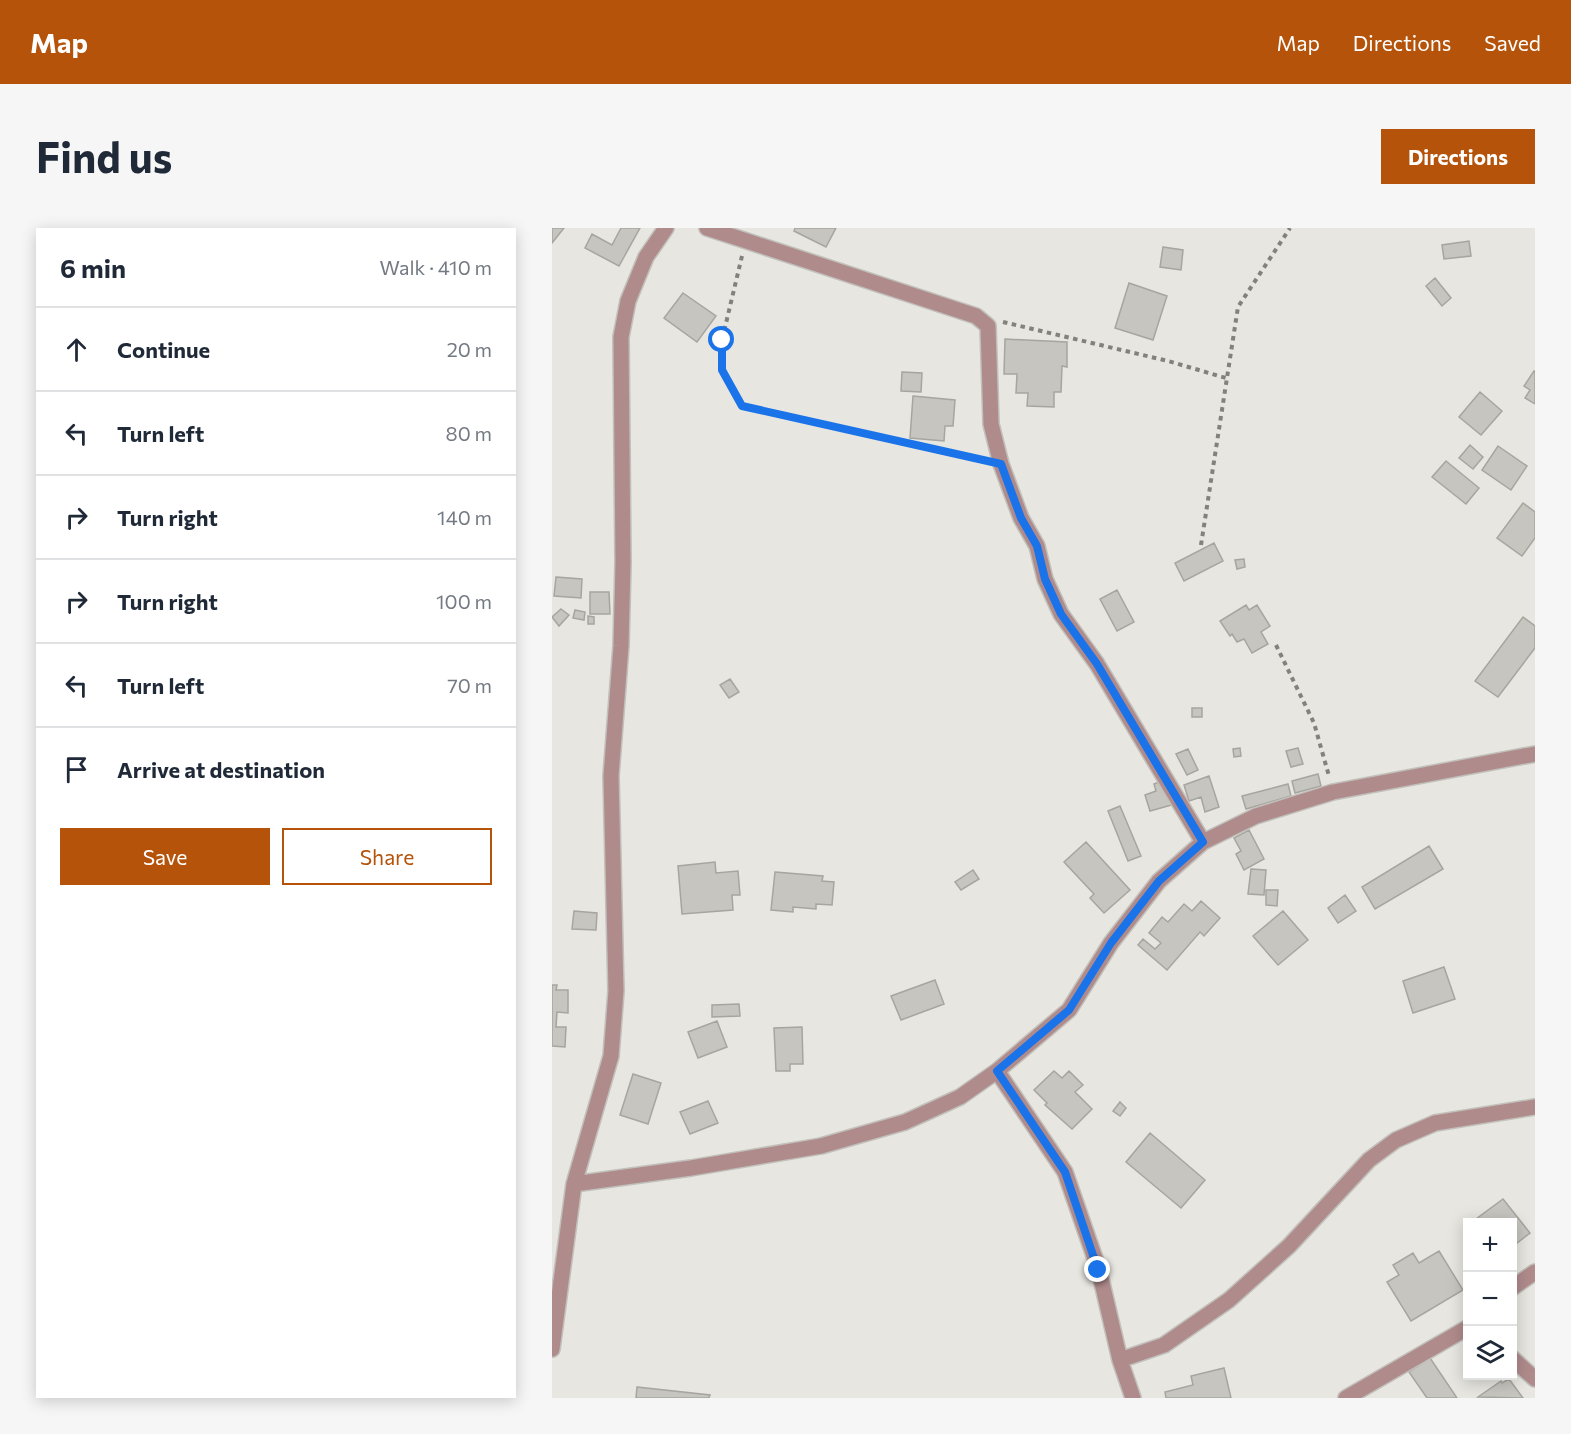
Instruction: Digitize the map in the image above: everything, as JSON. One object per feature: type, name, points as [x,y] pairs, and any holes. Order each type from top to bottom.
[{"type":"street","points":[[552,1349],[574,1184],[611,1056],[616,991],[611,776],[621,646],[623,563],[621,337],[628,301],[646,257],[666,228]]},
{"type":"street","points":[[707,228],[976,316],[988,326],[991,424],[1001,464],[1021,518],[1037,546],[1045,579],[1061,614],[1097,664],[1203,842]]},
{"type":"street","points":[[574,1184],[691,1168],[821,1146],[905,1122],[960,1097],[997,1071],[1069,1010],[1111,943],[1159,881],[1203,842],[1256,816],[1333,792],[1535,754]]},
{"type":"street","points":[[997,1071],[1065,1172],[1098,1270],[1120,1360],[1133,1398]]},
{"type":"street","points":[[1120,1360],[1164,1345],[1229,1300],[1289,1246],[1370,1160],[1396,1140],[1435,1123],[1535,1107]]},
{"type":"street","points":[[1517,1284],[1535,1272]]},
{"type":"street","points":[[1346,1398],[1463,1330]]},
{"type":"street","points":[[1517,1363],[1535,1379]]},
{"type":"path","points":[[1201,545],[1238,307],[1290,228]]},
{"type":"path","points":[[745,240],[722,340],[722,370],[742,406],[1001,464]]},
{"type":"path","points":[[976,316],[1168,361],[1226,378]]},
{"type":"path","points":[[1276,645],[1314,723],[1333,792]]},
{"type":"building","points":[[552,228],[564,228],[552,243]]},
{"type":"building","points":[[621,228],[640,228],[619,266],[585,248],[592,234],[612,245]]},
{"type":"building","points":[[795,228],[836,228],[826,247],[794,231]]},
{"type":"building","points":[[1469,241],[1471,256],[1444,259],[1442,245]]},
{"type":"building","points":[[1163,247],[1183,250],[1181,270],[1160,267]]},
{"type":"building","points":[[1435,278],[1451,298],[1442,306],[1426,286]]},
{"type":"building","points":[[1129,283],[1167,296],[1153,340],[1115,328]]},
{"type":"building","points":[[683,293],[716,316],[697,342],[664,318]]},
{"type":"building","points":[[1005,339],[1067,342],[1067,367],[1062,366],[1061,392],[1054,392],[1054,407],[1027,406],[1028,393],[1016,393],[1017,374],[1004,374]]},
{"type":"building","points":[[1534,371],[1535,404],[1525,398],[1530,390],[1524,386]]},
{"type":"building","points":[[902,372],[922,373],[921,392],[901,391]]},
{"type":"building","points":[[1480,392],[1502,411],[1481,435],[1459,417]]},
{"type":"building","points":[[913,396],[955,400],[953,426],[945,426],[944,441],[910,438]]},
{"type":"building","points":[[1470,445],[1483,457],[1473,469],[1459,458]]},
{"type":"building","points":[[1498,446],[1527,466],[1511,490],[1482,470]]},
{"type":"building","points":[[1446,461],[1479,488],[1466,504],[1432,477]]},
{"type":"building","points":[[1523,503],[1535,512],[1535,538],[1522,556],[1497,538]]},
{"type":"building","points":[[1214,543],[1223,561],[1184,581],[1175,563]]},
{"type":"building","points":[[1244,559],[1245,567],[1237,569],[1235,560]]},
{"type":"building","points":[[556,577],[582,579],[581,598],[554,596]]},
{"type":"building","points":[[1117,590],[1134,622],[1117,631],[1100,599]]},
{"type":"building","points":[[590,592],[609,592],[610,614],[590,614]]},
{"type":"building","points":[[1246,605],[1249,610],[1257,605],[1270,626],[1261,632],[1268,644],[1252,653],[1244,639],[1237,642],[1220,621]]},
{"type":"building","points":[[561,609],[569,615],[559,626],[552,617]]},
{"type":"building","points":[[575,610],[585,612],[584,620],[573,618]]},
{"type":"building","points":[[588,616],[594,617],[594,624],[588,624]]},
{"type":"building","points":[[1523,617],[1535,626],[1535,648],[1498,697],[1475,681]]},
{"type":"building","points":[[730,679],[739,692],[729,698],[720,685]]},
{"type":"building","points":[[1192,708],[1202,708],[1202,717],[1192,717]]},
{"type":"building","points":[[1240,748],[1241,756],[1234,757],[1233,749]]},
{"type":"building","points":[[1298,748],[1303,764],[1291,767],[1286,751]]},
{"type":"building","points":[[1188,749],[1198,770],[1187,775],[1176,754]]},
{"type":"building","points":[[1318,774],[1321,786],[1295,793],[1292,781]]},
{"type":"building","points":[[1209,776],[1219,807],[1205,812],[1201,797],[1189,801],[1184,785]]},
{"type":"building","points":[[1162,781],[1175,804],[1150,811],[1145,795],[1156,791],[1154,784]]},
{"type":"building","points":[[1288,784],[1291,796],[1246,809],[1242,796]]},
{"type":"building","points":[[1120,806],[1141,856],[1128,861],[1108,811]]},
{"type":"building","points":[[1249,830],[1264,859],[1244,870],[1236,854],[1241,851],[1234,838]]},
{"type":"building","points":[[1086,842],[1130,890],[1104,913],[1090,898],[1094,894],[1064,862]]},
{"type":"building","points":[[1429,846],[1443,869],[1375,909],[1362,887]]},
{"type":"building","points":[[715,862],[716,873],[738,871],[740,895],[732,895],[733,910],[682,914],[678,866]]},
{"type":"building","points":[[1251,869],[1266,870],[1264,895],[1248,894]]},
{"type":"building","points":[[973,870],[979,879],[961,890],[955,882]]},
{"type":"building","points":[[775,872],[823,876],[822,881],[834,882],[832,905],[816,904],[816,909],[793,907],[793,912],[771,910]]},
{"type":"building","points":[[1266,890],[1278,890],[1277,906],[1266,905]]},
{"type":"building","points":[[1345,895],[1356,911],[1338,923],[1328,908]]},
{"type":"building","points":[[1201,901],[1220,918],[1204,936],[1200,932],[1167,970],[1138,945],[1143,939],[1155,949],[1161,943],[1149,933],[1162,917],[1168,922],[1184,904],[1192,911]]},
{"type":"building","points":[[574,911],[597,913],[596,930],[572,929]]},
{"type":"building","points":[[1283,911],[1308,940],[1278,965],[1253,936]]},
{"type":"building","points":[[1444,967],[1455,999],[1413,1013],[1403,981]]},
{"type":"building","points":[[935,980],[944,1004],[901,1020],[891,996]]},
{"type":"building","points":[[552,985],[557,985],[556,990],[568,990],[568,1013],[557,1012],[556,1027],[566,1027],[565,1047],[552,1046]]},
{"type":"building","points":[[739,1004],[740,1016],[712,1017],[712,1005]]},
{"type":"building","points":[[717,1021],[727,1047],[698,1058],[688,1032]]},
{"type":"building","points":[[802,1027],[803,1064],[790,1064],[790,1071],[776,1071],[774,1028]]},
{"type":"building","points":[[1054,1071],[1062,1078],[1069,1071],[1083,1085],[1075,1092],[1092,1109],[1072,1129],[1045,1105],[1047,1103],[1034,1090]]},
{"type":"building","points":[[633,1074],[661,1083],[648,1124],[620,1115]]},
{"type":"building","points":[[708,1101],[718,1123],[690,1134],[680,1112]]},
{"type":"building","points":[[1120,1102],[1126,1108],[1120,1116],[1113,1111]]},
{"type":"building","points":[[1150,1133],[1205,1180],[1181,1208],[1126,1162]]},
{"type":"building","points":[[1503,1199],[1530,1233],[1517,1243],[1517,1218],[1477,1218]]},
{"type":"building","points":[[1439,1251],[1463,1290],[1411,1321],[1387,1282],[1399,1275],[1393,1265],[1413,1253],[1419,1263]]},
{"type":"building","points":[[1430,1358],[1457,1398],[1427,1398],[1409,1372]]},
{"type":"building","points":[[1224,1368],[1231,1398],[1166,1398],[1165,1392],[1193,1385],[1191,1376]]},
{"type":"building","points":[[1510,1380],[1523,1398],[1478,1397],[1501,1381],[1502,1383]]},
{"type":"building","points":[[637,1387],[710,1395],[709,1398],[636,1398]]},
{"type":"route","points":[[722,340],[722,370],[742,406],[1001,464],[1021,518],[1037,546],[1045,579],[1061,614],[1097,664],[1203,842],[1159,881],[1111,943],[1069,1010],[997,1071],[1065,1172],[1098,1270]]}]
